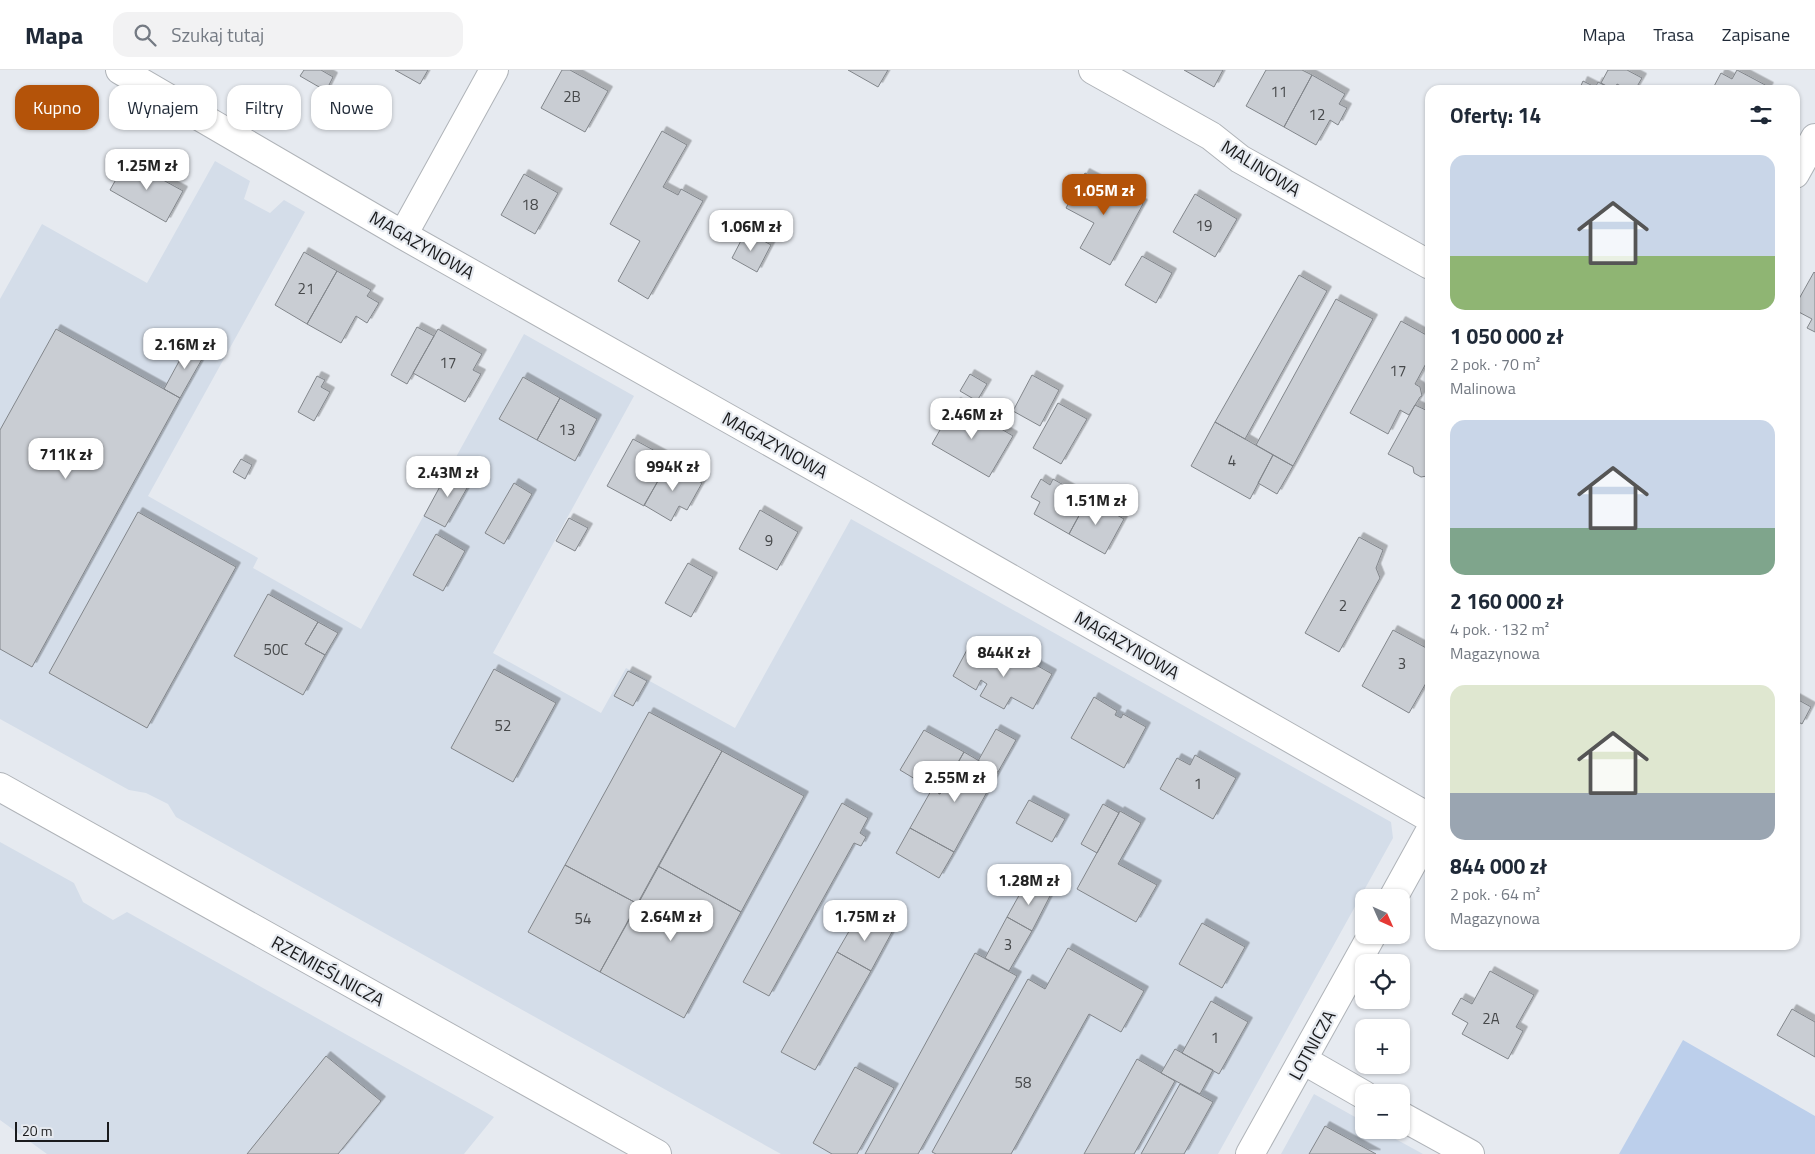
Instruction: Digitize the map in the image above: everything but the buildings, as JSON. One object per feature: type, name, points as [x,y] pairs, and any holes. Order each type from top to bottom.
[{"type":"street","name":"MAGAZYNOWA","points":[[120,70],[403,235],[887,508],[1425,815]]},
{"type":"street","points":[[403,235],[494,70]]},
{"type":"street","name":"MALINOWA","points":[[1093,70],[1211,136],[1240,158],[1425,262]]},
{"type":"street","points":[[1800,165],[1815,138]]},
{"type":"street","name":"RZEMIEŚLNICZA","points":[[0,787],[656,1154]]},
{"type":"street","points":[[1398,889],[1425,840]]},
{"type":"street","name":"LOTNICZA","points":[[1250,1154],[1367,944]]},
{"type":"street","points":[[1303,1060],[1355,1090]]},
{"type":"street","points":[[1410,1121],[1470,1154]]},
{"type":"shaded area","points":[[215,161],[250,181],[244,199],[270,213],[284,200],[305,212],[148,496],[258,558],[253,568],[361,629],[524,334],[634,396],[493,653],[601,713],[626,668],[735,728],[851,519],[1391,822],[1393,838],[1365,889],[1355,889],[1355,907],[1218,1154],[781,1154],[176,817],[168,804],[146,793],[129,790],[0,719],[0,299],[42,224],[147,283]]},
{"type":"shaded area","points":[[0,842],[74,883],[83,902],[113,920],[127,912],[494,1117],[464,1154],[47,1154],[0,1120]]},
{"type":"shaded area","points":[[1683,1040],[1815,1116],[1815,1154],[1619,1154]]},
{"type":"shaded area","points":[[1314,1094],[1355,1117],[1355,1139],[1396,1139],[1423,1154],[1281,1154]]}]
